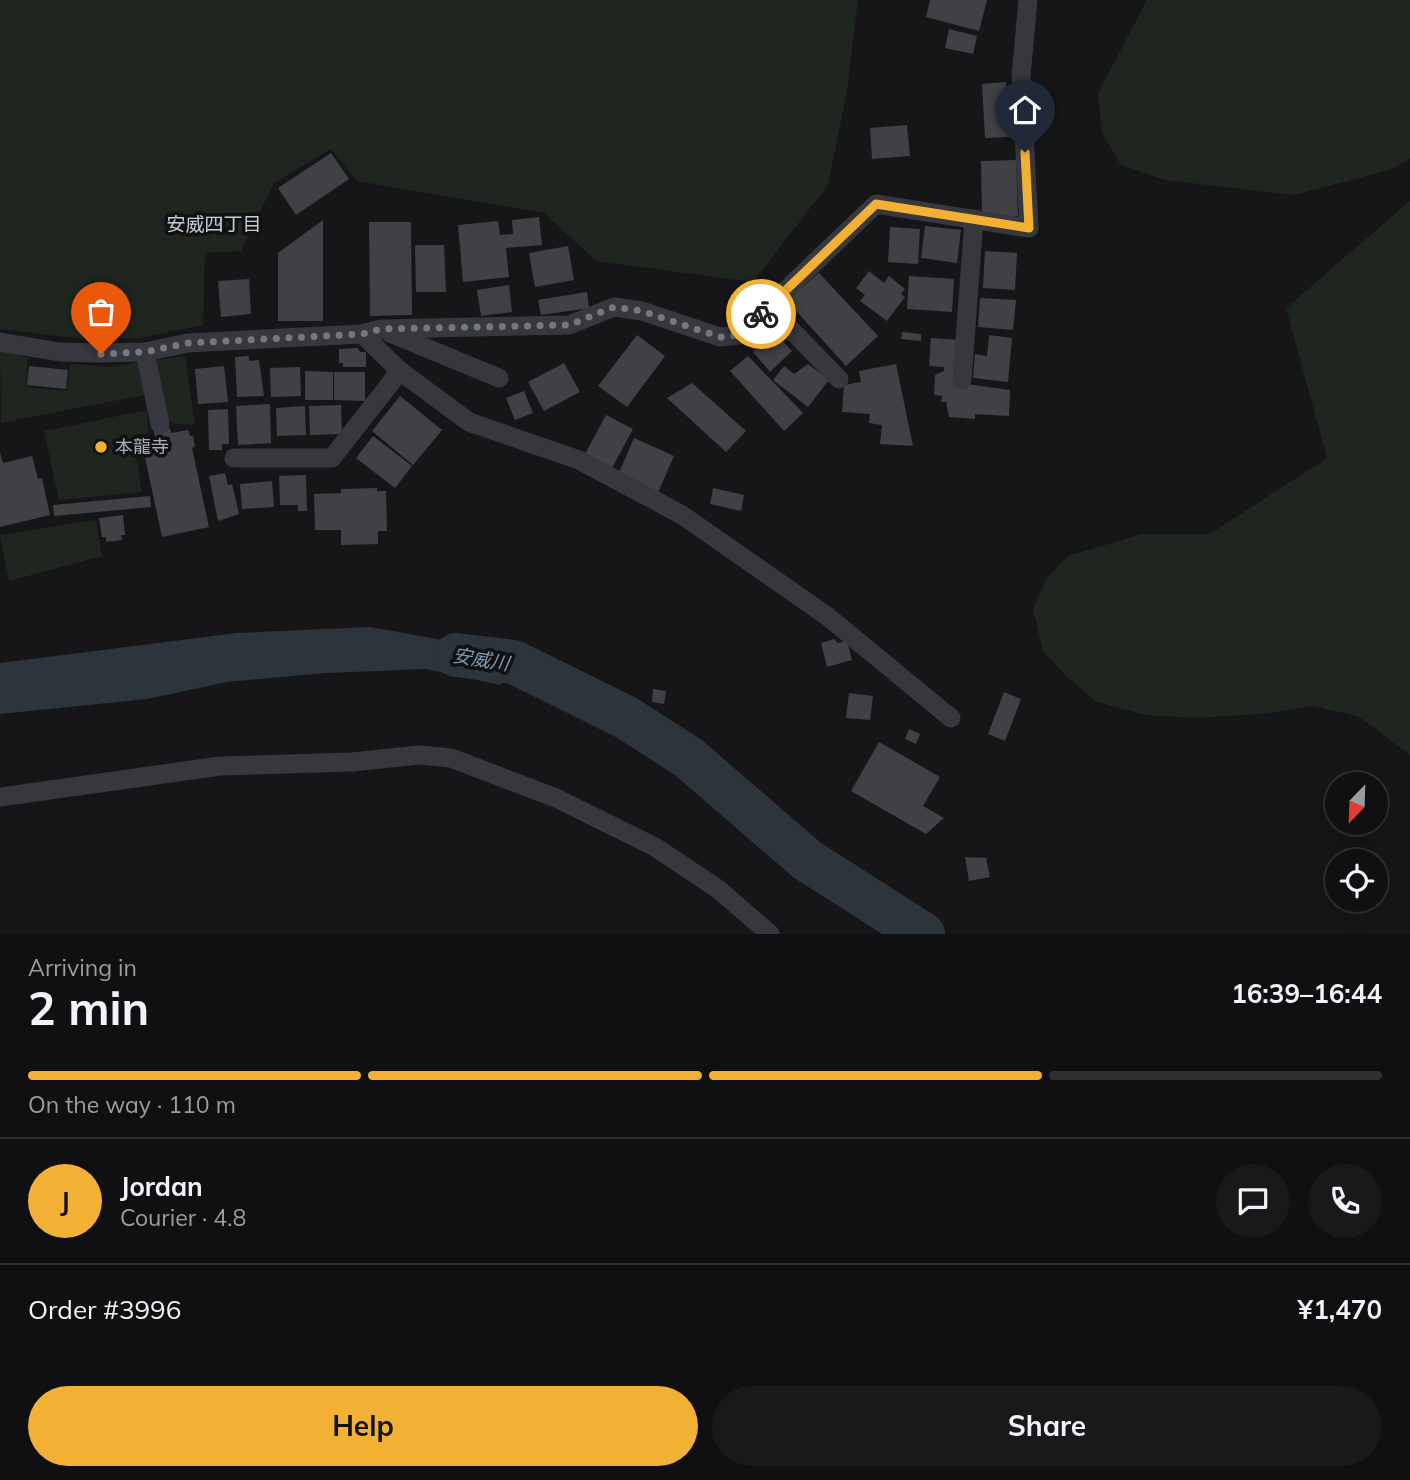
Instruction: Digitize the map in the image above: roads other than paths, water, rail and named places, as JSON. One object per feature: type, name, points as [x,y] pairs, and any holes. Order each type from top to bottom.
[{"type":"street","points":[[0,342],[81,353],[145,352],[188,343],[362,334],[381,329],[569,325],[614,307],[642,311],[720,337],[739,335],[876,204],[1029,228],[1021,76],[1028,0]]},
{"type":"street","points":[[962,380],[974,219]]},
{"type":"street","points":[[769,307],[839,379]]},
{"type":"street","points":[[381,329],[499,378]]},
{"type":"street","points":[[362,334],[400,371],[469,422],[579,460],[682,515],[827,617],[951,718]]},
{"type":"street","points":[[145,352],[160,424]]},
{"type":"street","points":[[234,458],[332,458],[400,371]]},
{"type":"street","points":[[0,797],[220,766],[352,762],[419,755],[451,758],[556,797],[655,847],[699,875],[767,933]]},
{"type":"water","points":[[370,627],[510,652],[514,662],[500,685],[426,669],[326,673],[227,682],[147,699],[0,714],[0,663],[237,633]]},
{"type":"waterway","name":"安威川","points":[[456,655],[514,662],[627,718],[689,758],[807,860],[923,934]]},
{"type":"place","name":"本龍寺","points":[[101,447]]},
{"type":"district","name":"安威四丁目","points":[[214,224]]}]
